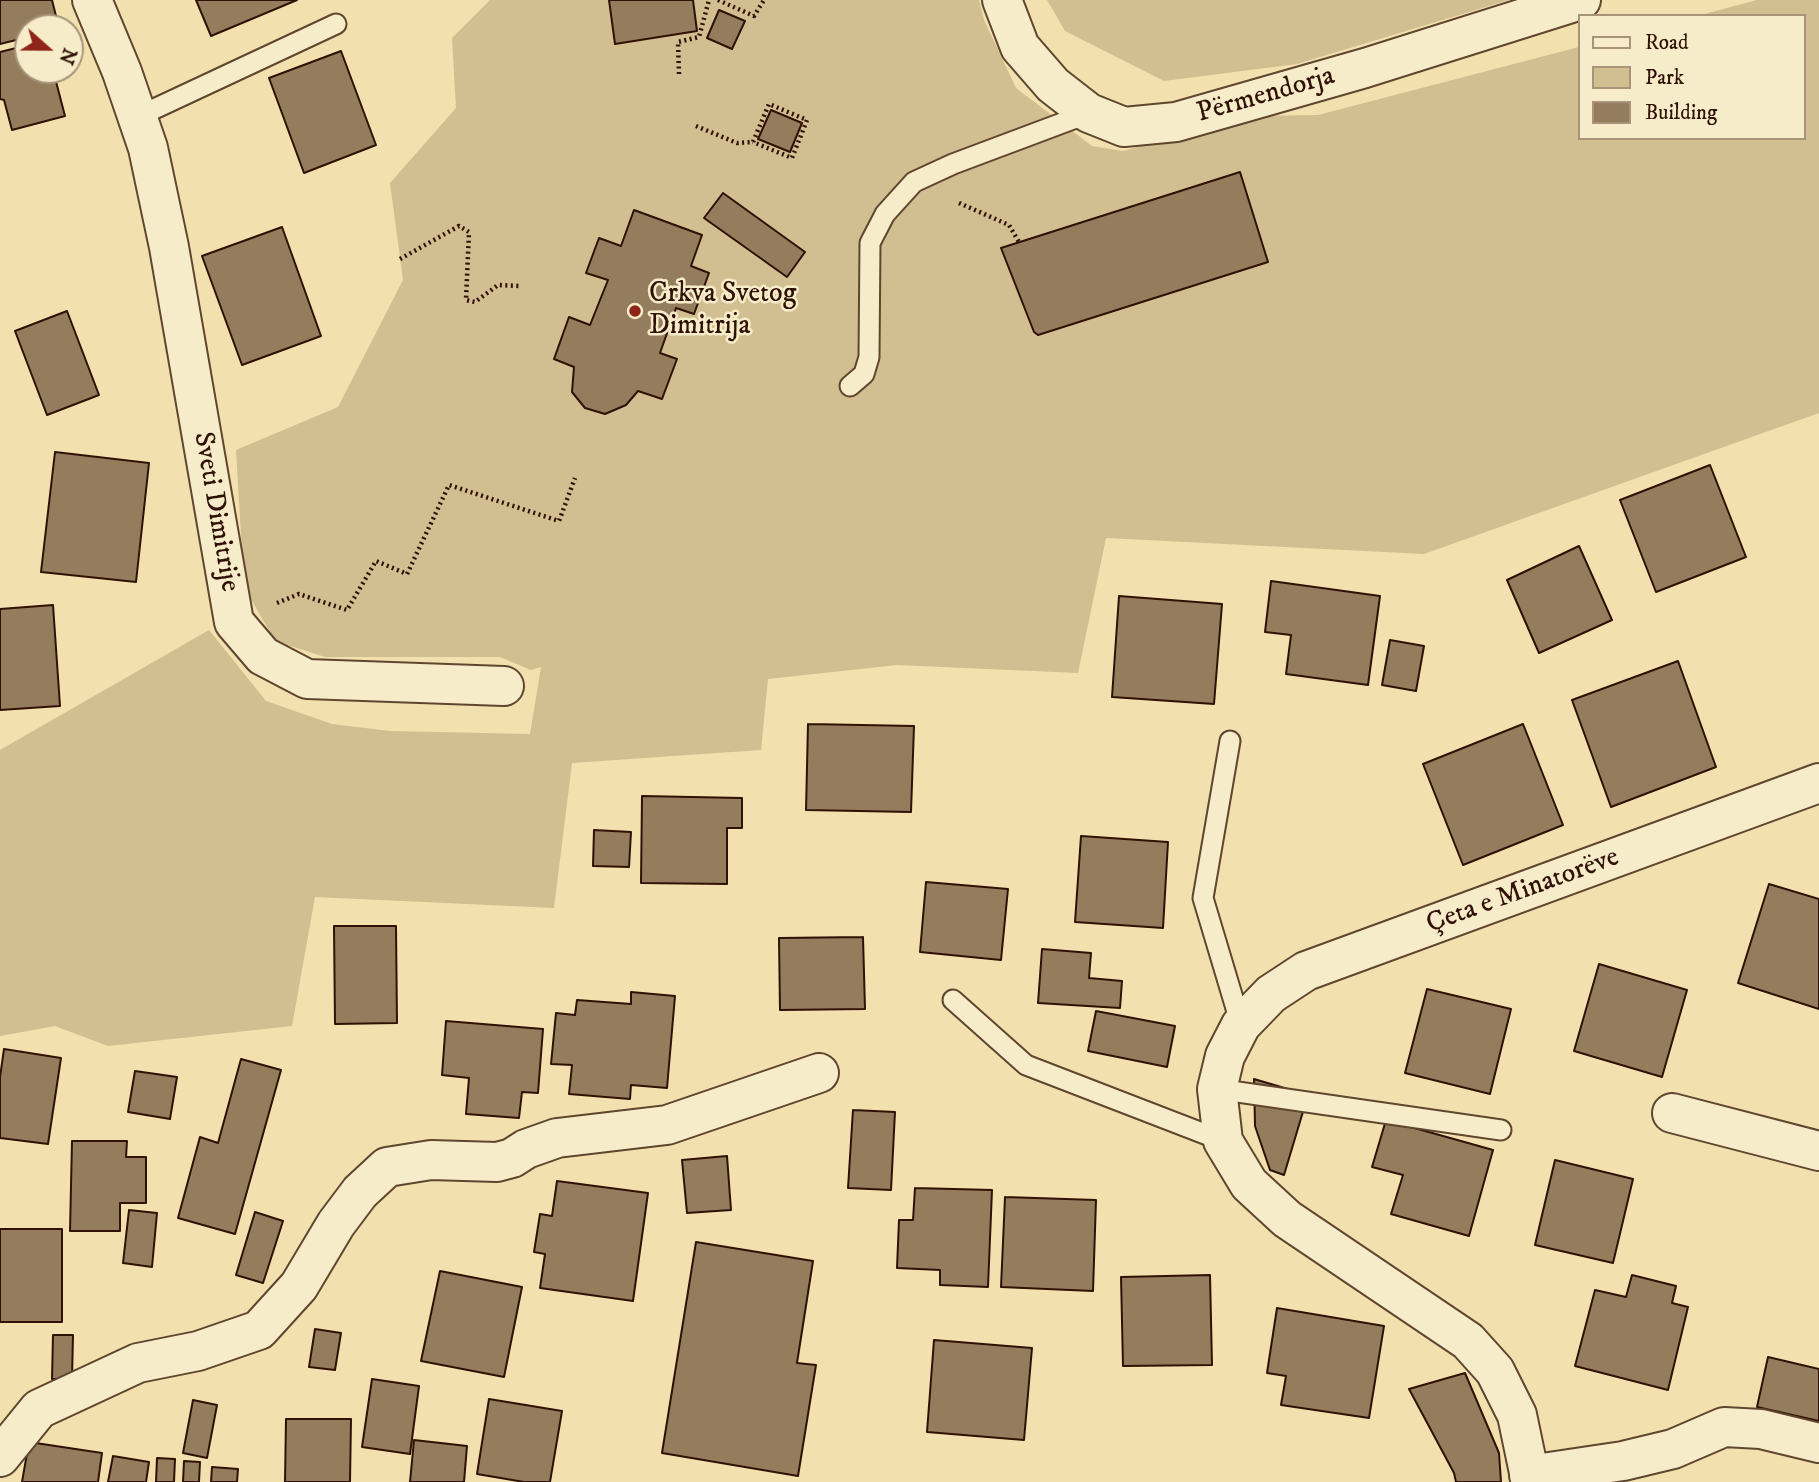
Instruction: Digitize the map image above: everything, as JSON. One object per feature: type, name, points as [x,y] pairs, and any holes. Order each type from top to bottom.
[{"type":"street","name":"Sveti Dimitrije","points":[[92,0],[148,148],[169,247],[234,622],[264,656],[307,679],[505,687]]},
{"type":"street","name":"Përmendorja","points":[[1002,0],[1020,47],[1053,85],[1089,113],[1124,127],[1176,122],[1365,68],[1581,0]]},
{"type":"street","name":"Çeta e Minatorëve","points":[[1530,1478],[1517,1415],[1495,1371],[1468,1340],[1287,1219],[1249,1185],[1223,1141],[1217,1089],[1225,1056],[1241,1025],[1270,994],[1306,971],[1819,783]]},
{"type":"street","points":[[0,1457],[39,1409],[138,1363],[198,1352],[258,1330],[299,1286],[336,1224],[360,1192],[387,1167],[431,1160],[497,1162],[557,1138],[667,1125],[819,1073]]},
{"type":"street","points":[[1672,1113],[1819,1151]]},
{"type":"street","points":[[1530,1478],[1673,1449],[1724,1427],[1761,1429],[1819,1443]]},
{"type":"lane","points":[[137,117],[336,24]]},
{"type":"lane","points":[[850,386],[864,374],[869,358],[870,243],[885,214],[914,182],[953,164],[1089,113]]},
{"type":"lane","points":[[1230,740],[1203,898],[1241,1025]]},
{"type":"lane","points":[[953,1000],[1026,1065],[1223,1141]]},
{"type":"lane","points":[[1217,1089],[1501,1130]]},
{"type":"path","points":[[679,74],[678,42],[699,37],[709,0]]},
{"type":"path","points":[[718,0],[754,16],[764,0]]},
{"type":"path","points":[[696,126],[737,143],[752,142],[792,158],[807,120],[769,104],[752,142]]},
{"type":"path","points":[[914,182],[1009,225],[1019,242]]},
{"type":"path","points":[[400,259],[459,226],[469,232],[466,300],[475,302],[498,285],[520,286]]},
{"type":"path","points":[[234,622],[299,594],[347,610],[376,561],[407,574],[449,485],[559,521],[575,478]]},
{"type":"green space","points":[[490,0],[979,0],[984,20],[1016,88],[1092,146],[1123,151],[1252,116],[1318,115],[1577,48],[1577,140],[1805,140],[1805,14],[1704,14],[1757,0],[1819,0],[1819,413],[1424,554],[1106,538],[1078,673],[897,665],[768,679],[761,750],[572,763],[554,908],[315,897],[292,1026],[108,1046],[55,1026],[0,1036],[0,750],[209,630],[266,701],[332,724],[390,731],[530,734],[541,667],[531,670],[500,657],[325,657],[275,641],[244,587],[236,450],[338,407],[403,280],[390,183],[456,108],[452,38]]},
{"type":"green space","points":[[1047,0],[1509,0],[1297,64],[1164,81],[1065,31]]},
{"type":"building","points":[[0,0],[52,0],[56,14],[14,14],[14,40],[0,44]]},
{"type":"building","points":[[196,0],[297,0],[211,36]]},
{"type":"building","points":[[609,0],[693,0],[697,31],[615,44]]},
{"type":"building","points":[[719,10],[745,21],[732,49],[707,38]]},
{"type":"building","points":[[14,48],[14,84],[57,84],[65,116],[12,130],[4,100],[0,99],[0,52]]},
{"type":"building","points":[[341,51],[376,145],[304,173],[269,78]]},
{"type":"building","points":[[771,110],[802,123],[790,152],[758,139]]},
{"type":"building","points":[[1240,172],[1268,262],[1038,335],[1034,332],[1001,248]]},
{"type":"building","points":[[723,193],[805,252],[787,277],[704,218]]},
{"type":"building","name":"Crkva Svetog Dimitrija","points":[[634,210],[702,235],[691,266],[709,273],[694,314],[676,308],[660,353],[677,359],[662,399],[638,391],[626,405],[605,414],[585,408],[572,392],[574,367],[554,359],[569,317],[590,325],[608,280],[586,273],[599,238],[621,246]]},
{"type":"building","points":[[282,227],[321,336],[242,365],[202,256]]},
{"type":"building","points":[[67,311],[99,395],[47,415],[15,331]]},
{"type":"building","points":[[55,452],[149,463],[136,582],[41,572]]},
{"type":"building","points":[[1710,465],[1746,557],[1656,592],[1620,500]]},
{"type":"building","points":[[1579,546],[1612,620],[1539,653],[1507,580]]},
{"type":"building","points":[[1271,581],[1380,596],[1368,685],[1286,674],[1291,635],[1265,632]]},
{"type":"building","points":[[1119,596],[1222,604],[1214,704],[1112,697]]},
{"type":"building","points":[[53,605],[60,706],[0,710],[0,609]]},
{"type":"building","points":[[1390,640],[1424,646],[1416,691],[1382,685]]},
{"type":"building","points":[[1678,661],[1716,767],[1611,807],[1572,700]]},
{"type":"building","points":[[808,724],[914,726],[911,812],[806,810]]},
{"type":"building","points":[[1523,724],[1563,825],[1463,865],[1423,764]]},
{"type":"building","points":[[642,796],[742,798],[742,828],[727,828],[727,884],[641,883]]},
{"type":"building","points":[[594,830],[631,832],[629,867],[593,866]]},
{"type":"building","points":[[1081,836],[1168,842],[1163,928],[1075,922]]},
{"type":"building","points":[[926,882],[1008,889],[1001,960],[920,952]]},
{"type":"building","points":[[1769,884],[1819,899],[1819,1009],[1738,983]]},
{"type":"building","points":[[334,926],[396,926],[397,1023],[335,1024]]},
{"type":"building","points":[[863,937],[865,1009],[780,1010],[779,938]]},
{"type":"building","points":[[1042,949],[1091,953],[1089,978],[1122,981],[1120,1008],[1038,1003]]},
{"type":"building","points":[[1599,964],[1687,990],[1662,1077],[1574,1051]]},
{"type":"building","points":[[1427,989],[1511,1009],[1490,1094],[1405,1073]]},
{"type":"building","points":[[631,992],[675,996],[667,1088],[631,1085],[630,1099],[569,1094],[572,1065],[551,1064],[556,1013],[575,1015],[577,1000],[631,1004]]},
{"type":"building","points":[[1096,1011],[1175,1026],[1167,1067],[1088,1051]]},
{"type":"building","points":[[446,1021],[543,1029],[538,1093],[522,1092],[519,1118],[466,1114],[469,1078],[442,1075]]},
{"type":"building","points":[[4,1049],[61,1058],[48,1144],[0,1138],[0,1077]]},
{"type":"building","points":[[241,1059],[281,1070],[235,1234],[178,1218],[200,1137],[218,1143]]},
{"type":"building","points":[[135,1071],[177,1077],[170,1119],[128,1112]]},
{"type":"building","points":[[1254,1079],[1308,1095],[1284,1175],[1270,1170],[1255,1126]]},
{"type":"building","points":[[853,1110],[895,1112],[891,1190],[848,1188]]},
{"type":"building","points":[[1386,1120],[1493,1150],[1469,1236],[1391,1214],[1403,1175],[1372,1167]]},
{"type":"building","points":[[72,1141],[127,1141],[126,1157],[146,1157],[146,1203],[120,1203],[120,1231],[70,1231]]},
{"type":"building","points":[[727,1156],[731,1210],[687,1213],[682,1160]]},
{"type":"building","points":[[1555,1160],[1633,1179],[1613,1263],[1535,1245]]},
{"type":"building","points":[[557,1181],[648,1193],[633,1301],[540,1288],[545,1254],[534,1252],[540,1214],[552,1216]]},
{"type":"building","points":[[915,1188],[992,1190],[988,1287],[940,1285],[940,1270],[897,1268],[899,1220],[913,1220]]},
{"type":"building","points":[[1005,1197],[1096,1200],[1093,1291],[1001,1287]]},
{"type":"building","points":[[129,1210],[157,1213],[152,1267],[123,1263]]},
{"type":"building","points":[[255,1212],[283,1221],[263,1283],[236,1275]]},
{"type":"building","points":[[0,1229],[62,1229],[62,1322],[0,1322]]},
{"type":"building","points":[[696,1242],[813,1261],[797,1363],[816,1365],[798,1476],[662,1453]]},
{"type":"building","points":[[440,1271],[522,1287],[504,1377],[421,1361]]},
{"type":"building","points":[[1210,1275],[1212,1365],[1123,1366],[1121,1277]]},
{"type":"building","points":[[1632,1275],[1676,1286],[1672,1303],[1688,1307],[1668,1390],[1575,1366],[1595,1290],[1626,1297]]},
{"type":"building","points":[[1277,1308],[1384,1326],[1369,1418],[1281,1405],[1286,1376],[1267,1373]]},
{"type":"building","points":[[315,1329],[341,1333],[335,1370],[309,1367]]},
{"type":"building","points":[[53,1335],[73,1335],[72,1379],[52,1379]]},
{"type":"building","points":[[934,1340],[1032,1348],[1024,1440],[927,1432]]},
{"type":"building","points":[[1768,1357],[1819,1369],[1819,1421],[1757,1407]]},
{"type":"building","points":[[1465,1373],[1499,1453],[1501,1482],[1456,1482],[1454,1473],[1409,1389]]},
{"type":"building","points":[[372,1379],[419,1386],[410,1454],[362,1447]]},
{"type":"building","points":[[489,1399],[562,1411],[550,1482],[524,1482],[477,1474]]},
{"type":"building","points":[[193,1400],[217,1405],[207,1458],[183,1453]]},
{"type":"building","points":[[286,1419],[351,1419],[350,1482],[285,1482]]},
{"type":"building","points":[[414,1440],[467,1446],[464,1482],[410,1482]]},
{"type":"building","points":[[29,1442],[102,1453],[98,1482],[22,1482]]},
{"type":"building","points":[[113,1456],[149,1462],[146,1482],[108,1482]]},
{"type":"building","points":[[157,1458],[175,1459],[174,1482],[156,1482]]},
{"type":"building","points":[[184,1461],[200,1462],[199,1482],[183,1482]]},
{"type":"building","points":[[212,1467],[238,1469],[237,1482],[211,1482]]},
{"type":"place","name":"Crkva Svetog Dimitrija","points":[[635,311]]}]
